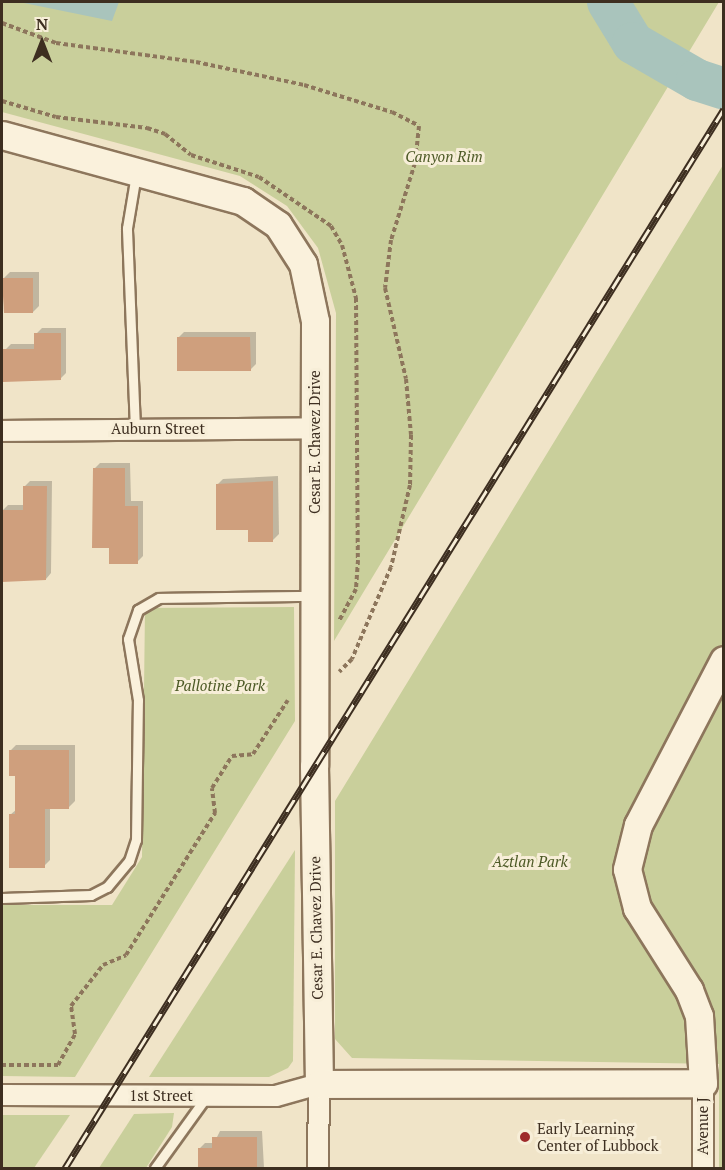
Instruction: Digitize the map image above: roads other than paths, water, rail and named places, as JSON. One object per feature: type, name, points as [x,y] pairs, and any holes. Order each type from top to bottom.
[{"type":"street","name":"Cesar E. Chavez Drive","points":[[2,135],[243,201],[278,225],[297,250],[310,284],[315,321],[319,1084]]},
{"type":"street","name":"Auburn Street","points":[[2,430],[315,428]]},
{"type":"street","points":[[318,1168],[319,1084],[703,1083],[696,1007],[689,990],[637,908],[627,869],[638,825],[723,660]]},
{"type":"street","name":"Avenue J","points":[[703,1083],[703,1168]]},
{"type":"street","name":"1st Street","points":[[2,1095],[276,1096],[319,1084]]},
{"type":"lane","points":[[135,429],[127,228],[136,171]]},
{"type":"lane","points":[[2,898],[91,895],[107,887],[129,861],[136,840],[138,700],[128,639],[138,610],[159,598],[315,596]]},
{"type":"lane","points":[[155,1168],[207,1096]]},
{"type":"water","points":[[19,2],[119,2],[112,21]]},
{"type":"waterway","points":[[608,2],[633,43],[697,80],[724,89]]},
{"type":"railway","points":[[65,1168],[724,109]]},
{"type":"place","name":"Early Learning Center of Lubbock","points":[[525,1137]]},
{"type":"park label","name":"Canyon Rim","points":[[444,157]]},
{"type":"park label","name":"Pallotine Park","points":[[220,686]]},
{"type":"park label","name":"Aztlan Park","points":[[530,862]]}]
